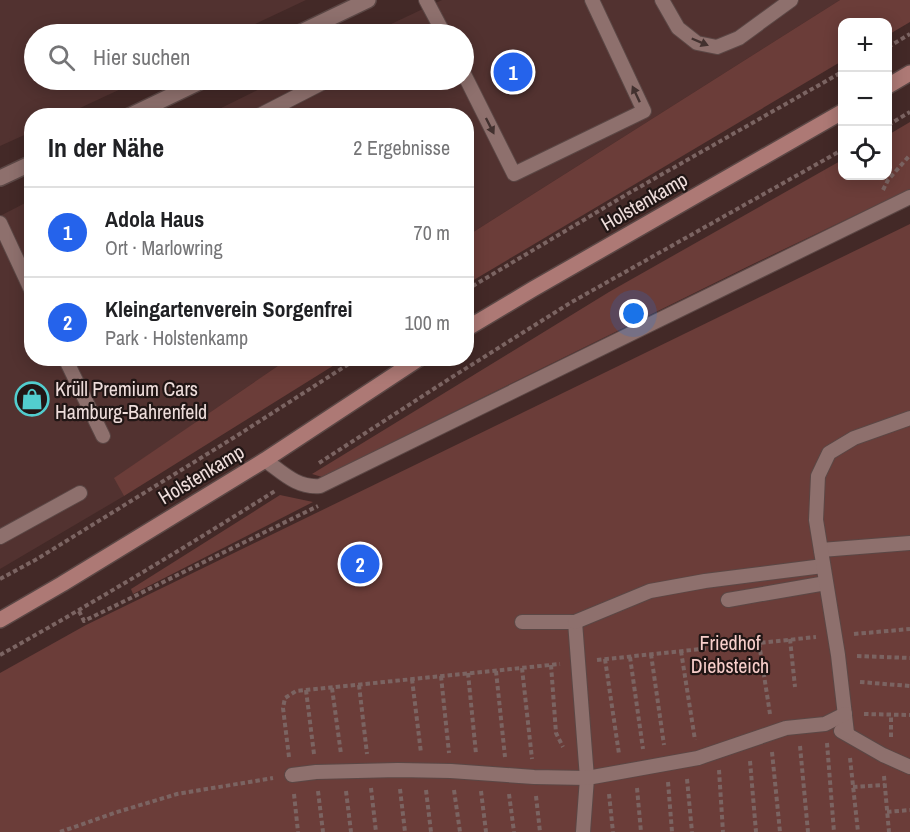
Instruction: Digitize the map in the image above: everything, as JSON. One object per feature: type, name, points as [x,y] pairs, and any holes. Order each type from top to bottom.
[{"type":"main road","points":[[892,84],[910,73]]},
{"type":"main road","name":"Holstenkamp","points":[[474,324],[838,115]]},
{"type":"main road","name":"Holstenkamp","points":[[0,620],[265,460],[408,366]]},
{"type":"street","points":[[322,24],[368,0]]},
{"type":"street","points":[[146,108],[183,90]]},
{"type":"street","points":[[0,178],[24,167]]},
{"type":"lane","points":[[426,0],[439,24]]},
{"type":"lane","points":[[472,90],[514,174],[644,111],[592,0]]},
{"type":"lane","points":[[662,0],[678,28],[697,43],[717,47],[739,38],[791,0]]},
{"type":"lane","points":[[274,108],[309,90]]},
{"type":"lane","points":[[265,460],[304,486],[320,486],[910,197]]},
{"type":"lane","points":[[0,223],[24,275]]},
{"type":"lane","points":[[69,366],[103,436]]},
{"type":"lane","points":[[847,734],[838,655],[816,520],[818,476],[829,453],[854,438],[910,418]]},
{"type":"lane","points":[[0,537],[80,493]]},
{"type":"lane","points":[[821,550],[910,543]]},
{"type":"lane","points":[[522,622],[575,622],[650,591],[705,581],[823,566]]},
{"type":"lane","points":[[728,600],[826,583]]},
{"type":"lane","points":[[575,622],[587,778],[583,832]]},
{"type":"lane","points":[[292,775],[316,772],[398,770],[587,778],[692,759],[772,733],[825,724],[845,714]]},
{"type":"lane","points":[[825,724],[910,767]]},
{"type":"path","points":[[892,45],[910,34]]},
{"type":"path","points":[[474,285],[629,193],[838,75]]},
{"type":"path","points":[[892,123],[910,112]]},
{"type":"path","points":[[474,363],[570,303],[838,153]]},
{"type":"path","points":[[882,193],[888,180],[910,155]]},
{"type":"path","points":[[0,579],[238,435],[346,366]]},
{"type":"path","points":[[0,655],[177,553],[470,366]]},
{"type":"path","points":[[78,611],[84,621],[319,505]]},
{"type":"path","points":[[298,832],[283,708],[285,698],[296,691],[790,639],[910,629]]},
{"type":"path","points":[[790,639],[795,687]]},
{"type":"path","points":[[759,643],[772,733],[780,832]]},
{"type":"path","points":[[681,651],[692,759],[692,832]]},
{"type":"path","points":[[651,654],[667,764],[672,832]]},
{"type":"path","points":[[838,655],[910,658]]},
{"type":"path","points":[[630,657],[634,770],[641,832]]},
{"type":"path","points":[[605,659],[634,770]]},
{"type":"path","points":[[551,665],[556,734],[566,753],[569,777]]},
{"type":"path","points":[[522,668],[540,832]]},
{"type":"path","points":[[496,670],[514,832]]},
{"type":"path","points":[[468,673],[486,832]]},
{"type":"path","points":[[441,676],[460,832]]},
{"type":"path","points":[[412,679],[431,832]]},
{"type":"path","points":[[841,680],[910,686]]},
{"type":"path","points":[[359,685],[376,832]]},
{"type":"path","points":[[332,688],[351,832]]},
{"type":"path","points":[[306,690],[323,832]]},
{"type":"path","points":[[845,714],[910,715]]},
{"type":"path","points":[[825,724],[834,832]]},
{"type":"path","points":[[798,727],[808,832]]},
{"type":"path","points":[[847,734],[858,832]]},
{"type":"path","points":[[749,741],[756,832]]},
{"type":"path","points":[[717,752],[723,832]]},
{"type":"path","points":[[883,755],[889,832]]},
{"type":"path","points":[[398,770],[405,832]]},
{"type":"path","points":[[60,832],[177,794],[292,775]]},
{"type":"path","points":[[608,775],[613,832]]},
{"type":"path","points":[[853,787],[885,785]]},
{"type":"path","points":[[887,812],[910,810]]},
{"type":"shaded area","points":[[0,0],[306,0],[255,24],[24,24],[24,90],[119,90],[80,108],[24,108],[24,135],[0,146]]},
{"type":"shaded area","points":[[442,0],[840,0],[474,232],[474,108],[221,108],[258,90],[474,90],[474,24],[391,24]]},
{"type":"shaded area","points":[[24,204],[24,366],[278,366],[115,478],[124,496],[0,569],[0,216]]},
{"type":"green space","points":[[840,0],[910,0],[910,22],[892,33],[892,18],[838,18],[838,63],[474,280],[474,232]]},
{"type":"green space","points":[[910,122],[910,189],[322,477],[312,474],[609,292],[838,162],[838,180],[892,180],[892,133]]},
{"type":"green space","name":"Friedhof Diebsteich","points":[[910,224],[910,832],[0,832],[0,673],[86,625]]},
{"type":"green space","points":[[278,366],[333,366],[124,496],[114,478]]},
{"type":"green space","points":[[280,495],[313,502],[133,594],[131,589]]},
{"type":"place","name":"Adola Haus","points":[[513,72]]},
{"type":"place","name":"Krüll Premium Cars Hamburg-Bahrenfeld","points":[[32,399]]},
{"type":"place","name":"Kleingartenverein Sorgenfrei","points":[[360,564]]}]
